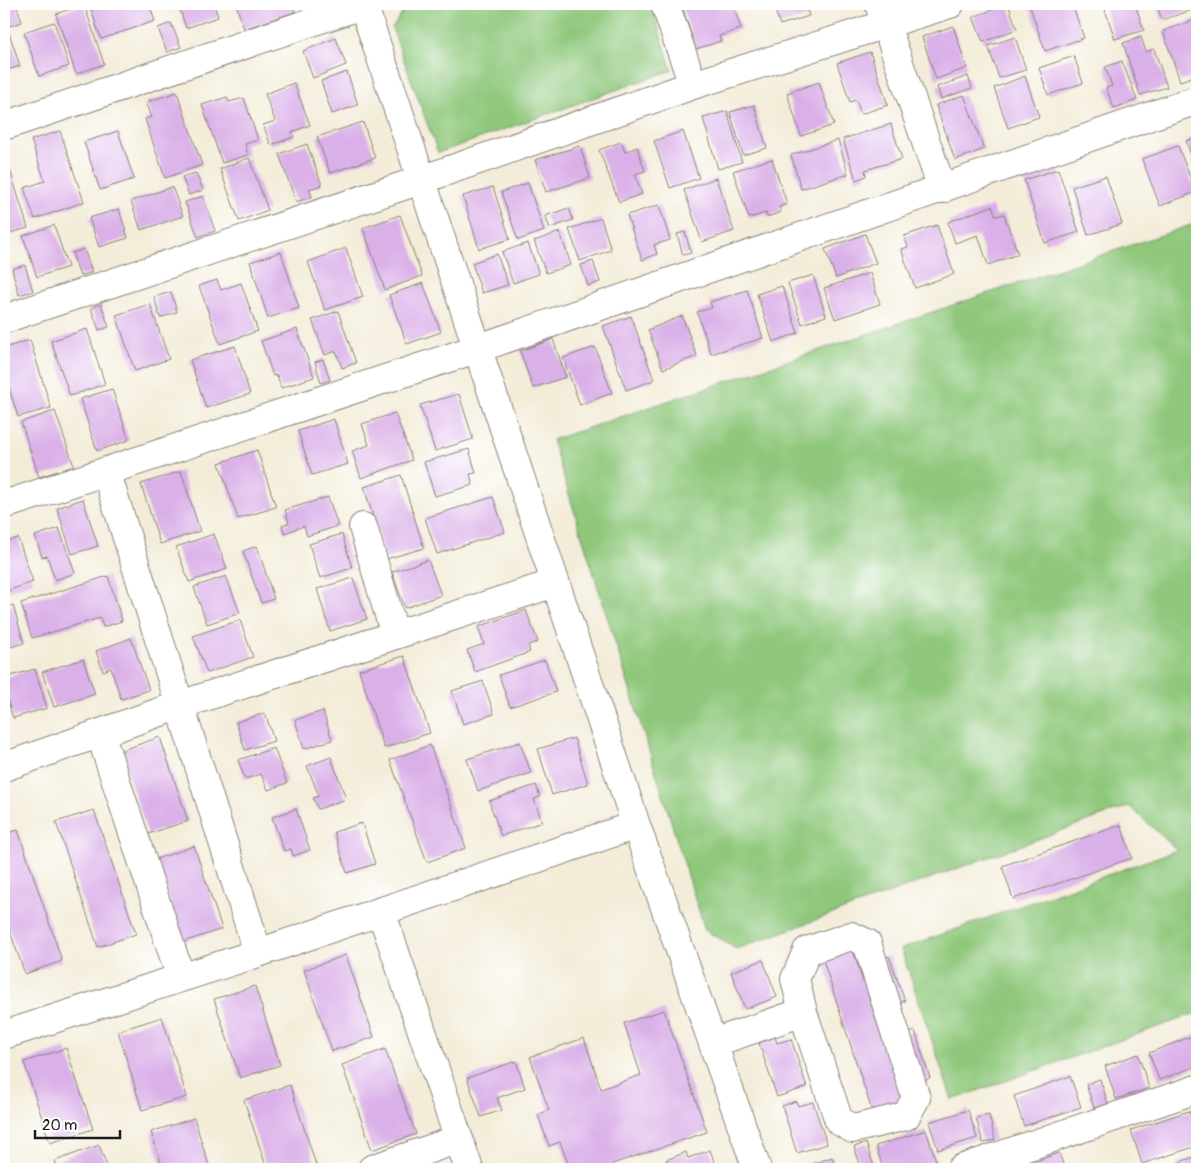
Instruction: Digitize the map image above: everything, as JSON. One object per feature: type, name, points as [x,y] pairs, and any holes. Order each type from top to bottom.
[{"type":"street","points":[[4,126],[364,4],[476,349],[636,825],[757,1169]]},
{"type":"street","points":[[665,4],[693,85]]},
{"type":"street","points":[[4,319],[422,180],[693,85],[882,15],[950,4]]},
{"type":"street","points":[[882,15],[942,189]]},
{"type":"street","points":[[4,505],[476,349],[1197,100]]},
{"type":"street","points":[[106,471],[258,953]]},
{"type":"street","points":[[362,527],[395,635]]},
{"type":"street","points":[[6,758],[100,733],[555,583]]},
{"type":"street","points":[[100,733],[180,978]]},
{"type":"street","points":[[4,1035],[258,953],[636,825]]},
{"type":"street","points":[[381,911],[469,1169]]},
{"type":"street","points":[[851,936],[867,943],[916,1098],[906,1116],[854,1129],[839,1121],[803,1012],[795,979],[806,951],[851,936]]},
{"type":"street","points":[[713,1044],[803,1012]]},
{"type":"street","points":[[961,1169],[1197,1089]]},
{"type":"street","points":[[372,1169],[459,1139]]},
{"type":"green space","points":[[423,4],[651,4],[672,70],[438,153],[392,28],[404,10]]},
{"type":"green space","points":[[1197,223],[1197,1013],[952,1100],[901,949],[1177,850],[1129,806],[736,949],[705,930],[552,440]]},
{"type":"building","points":[[4,4],[16,4],[22,22],[4,28]]},
{"type":"building","points":[[84,4],[104,64],[76,74],[56,14]]},
{"type":"building","points":[[97,4],[149,4],[155,21],[101,39],[90,6]]},
{"type":"building","points":[[178,4],[214,4],[218,17],[186,28]]},
{"type":"building","points":[[236,4],[292,4],[295,12],[244,29]]},
{"type":"building","points":[[693,4],[733,4],[741,29],[719,36],[721,41],[696,49],[682,7]]},
{"type":"building","points":[[773,4],[805,4],[809,16],[780,25]]},
{"type":"building","points":[[1008,4],[1017,29],[983,42],[973,17]]},
{"type":"building","points":[[1029,4],[1072,4],[1084,38],[1045,51]]},
{"type":"building","points":[[1103,4],[1135,4],[1144,30],[1115,39]]},
{"type":"building","points":[[1156,4],[1190,4],[1192,10],[1162,20]]},
{"type":"building","points":[[1197,19],[1197,75],[1180,81],[1163,31]]},
{"type":"building","points":[[54,22],[69,66],[39,76],[24,32]]},
{"type":"building","points":[[171,23],[181,47],[167,52],[158,28]]},
{"type":"building","points":[[953,26],[967,68],[936,79],[922,37]]},
{"type":"building","points":[[9,33],[20,66],[4,71],[4,35]]},
{"type":"building","points":[[1015,37],[1026,70],[999,78],[988,46]]},
{"type":"building","points":[[1141,37],[1146,52],[1154,49],[1167,87],[1140,95],[1123,43]]},
{"type":"building","points":[[336,38],[346,65],[313,78],[303,51]]},
{"type":"building","points":[[870,52],[888,105],[861,114],[856,100],[850,102],[837,63]]},
{"type":"building","points":[[1074,56],[1083,83],[1048,95],[1039,68]]},
{"type":"building","points":[[1122,61],[1137,100],[1114,108],[1106,88],[1112,86],[1105,67]]},
{"type":"building","points":[[347,72],[358,105],[332,114],[321,81]]},
{"type":"building","points":[[968,76],[972,88],[941,99],[937,87]]},
{"type":"building","points":[[1025,76],[1039,117],[1008,128],[994,88]]},
{"type":"building","points":[[819,82],[834,125],[801,136],[787,93]]},
{"type":"building","points":[[294,83],[310,125],[292,132],[294,137],[271,145],[263,125],[275,121],[265,94]]},
{"type":"building","points":[[177,92],[202,165],[165,178],[145,119],[152,117],[146,102]]},
{"type":"building","points":[[964,95],[984,149],[955,160],[936,105]]},
{"type":"building","points":[[227,97],[229,102],[244,98],[258,140],[245,144],[248,155],[222,163],[202,105]]},
{"type":"building","points":[[754,105],[767,148],[743,155],[730,112]]},
{"type":"building","points":[[727,111],[742,162],[718,169],[703,118]]},
{"type":"building","points":[[363,122],[375,158],[330,173],[317,137]]},
{"type":"building","points":[[891,124],[902,159],[865,170],[866,176],[856,180],[843,139]]},
{"type":"building","points":[[60,131],[84,202],[35,219],[24,188],[45,181],[31,140]]},
{"type":"building","points":[[118,131],[134,179],[100,190],[84,142]]},
{"type":"building","points":[[683,131],[699,178],[670,188],[654,141]]},
{"type":"building","points":[[1197,137],[1197,170],[1186,141]]},
{"type":"building","points":[[838,140],[848,174],[801,189],[791,155]]},
{"type":"building","points":[[621,142],[625,152],[637,147],[645,171],[635,174],[642,194],[619,202],[599,150]]},
{"type":"building","points":[[307,144],[322,185],[309,189],[312,197],[296,202],[279,154]]},
{"type":"building","points":[[580,146],[590,178],[546,192],[535,160]]},
{"type":"building","points":[[1178,146],[1196,192],[1160,206],[1142,159]]},
{"type":"building","points":[[249,158],[268,210],[239,221],[220,169]]},
{"type":"building","points":[[772,159],[787,204],[779,207],[781,212],[767,217],[766,213],[749,218],[733,171]]},
{"type":"building","points":[[1058,169],[1079,232],[1045,243],[1024,180]]},
{"type":"building","points":[[10,170],[28,228],[4,235],[4,171]]},
{"type":"building","points":[[196,173],[203,190],[189,195],[182,177]]},
{"type":"building","points":[[1106,176],[1122,224],[1088,235],[1072,187]]},
{"type":"building","points":[[716,178],[734,231],[702,242],[684,190]]},
{"type":"building","points":[[528,183],[544,231],[518,240],[501,192]]},
{"type":"building","points":[[172,187],[183,216],[141,230],[131,201]]},
{"type":"building","points":[[493,187],[510,239],[479,249],[463,196]]},
{"type":"building","points":[[203,196],[215,231],[198,237],[185,202]]},
{"type":"building","points":[[659,205],[670,240],[654,245],[657,254],[642,260],[627,215]]},
{"type":"building","points":[[992,206],[996,216],[1004,214],[1018,254],[988,265],[978,235],[955,243],[948,222]]},
{"type":"building","points":[[569,208],[573,220],[550,228],[545,216]]},
{"type":"building","points":[[119,209],[128,238],[99,247],[89,218]]},
{"type":"building","points":[[400,215],[422,276],[385,290],[363,228]]},
{"type":"building","points":[[601,218],[611,250],[580,261],[569,229]]},
{"type":"building","points":[[54,225],[68,267],[37,277],[23,236]]},
{"type":"building","points":[[937,225],[954,274],[915,288],[901,249],[908,247],[904,236]]},
{"type":"building","points":[[560,232],[571,265],[546,273],[534,241]]},
{"type":"building","points":[[685,232],[691,253],[683,255],[677,234]]},
{"type":"building","points":[[865,234],[876,263],[836,278],[825,249]]},
{"type":"building","points":[[528,243],[539,274],[513,283],[502,252]]},
{"type":"building","points":[[346,248],[363,297],[325,310],[308,262]]},
{"type":"building","points":[[84,249],[92,272],[80,276],[72,253]]},
{"type":"building","points":[[281,252],[299,308],[268,318],[250,262]]},
{"type":"building","points":[[497,254],[508,285],[482,293],[472,263]]},
{"type":"building","points":[[593,261],[600,282],[588,286],[581,265]]},
{"type":"building","points":[[25,265],[33,291],[19,295],[12,269]]},
{"type":"building","points":[[870,273],[880,304],[835,319],[824,288]]},
{"type":"building","points":[[813,275],[826,316],[802,324],[788,283]]},
{"type":"building","points":[[217,280],[221,290],[241,283],[258,331],[220,344],[199,286]]},
{"type":"building","points":[[423,283],[441,332],[407,344],[389,295]]},
{"type":"building","points":[[782,286],[798,333],[773,342],[757,294]]},
{"type":"building","points":[[747,290],[763,338],[711,354],[697,312],[712,308],[710,302]]},
{"type":"building","points":[[171,292],[177,312],[160,318],[154,297]]},
{"type":"building","points":[[101,304],[109,327],[99,330],[91,308]]},
{"type":"building","points":[[150,304],[169,359],[135,371],[116,315]]},
{"type":"building","points":[[338,311],[356,363],[342,368],[336,351],[325,355],[312,320]]},
{"type":"building","points":[[631,316],[654,380],[626,390],[603,326]]},
{"type":"building","points":[[682,316],[697,356],[663,369],[648,330]]},
{"type":"building","points":[[87,329],[105,384],[70,396],[51,341]]},
{"type":"building","points":[[297,329],[314,377],[281,388],[277,375],[273,376],[261,341]]},
{"type":"building","points":[[553,339],[566,377],[533,388],[520,351]]},
{"type":"building","points":[[30,340],[51,408],[18,417],[4,372],[4,348]]},
{"type":"building","points":[[235,346],[250,394],[206,408],[190,360]]},
{"type":"building","points":[[595,347],[612,393],[580,405],[563,358]]},
{"type":"building","points":[[323,359],[330,380],[321,383],[315,362]]},
{"type":"building","points":[[112,389],[129,440],[97,451],[80,399]]},
{"type":"building","points":[[459,394],[473,439],[435,451],[420,405]]},
{"type":"building","points":[[55,411],[74,466],[39,477],[21,422]]},
{"type":"building","points":[[395,413],[412,460],[361,478],[352,451],[369,445],[362,424]]},
{"type":"building","points":[[334,419],[348,464],[312,475],[298,431]]},
{"type":"building","points":[[469,449],[476,473],[470,474],[473,485],[435,496],[424,462]]},
{"type":"building","points":[[257,450],[276,507],[238,519],[219,463]]},
{"type":"building","points":[[181,471],[200,531],[160,544],[141,484]]},
{"type":"building","points":[[401,475],[424,548],[386,559],[364,487]]},
{"type":"building","points":[[328,497],[338,526],[307,536],[304,526],[284,533],[282,525],[289,523],[285,510]]},
{"type":"building","points":[[493,497],[505,532],[437,554],[425,518]]},
{"type":"building","points":[[83,499],[98,546],[72,554],[57,508]]},
{"type":"building","points":[[59,528],[75,573],[55,580],[47,556],[42,557],[35,536]]},
{"type":"building","points":[[214,534],[227,569],[189,582],[176,547]]},
{"type":"building","points":[[342,534],[352,568],[320,578],[309,544]]},
{"type":"building","points":[[18,538],[33,582],[4,592],[4,542]]},
{"type":"building","points":[[257,546],[274,599],[261,603],[243,551]]},
{"type":"building","points":[[428,560],[441,595],[405,608],[392,572]]},
{"type":"building","points":[[108,576],[122,621],[103,627],[100,618],[32,638],[21,603]]},
{"type":"building","points":[[226,576],[240,613],[207,624],[194,587]]},
{"type":"building","points":[[353,578],[367,619],[330,631],[317,589]]},
{"type":"building","points":[[13,605],[24,643],[4,649],[4,608]]},
{"type":"building","points":[[526,610],[538,642],[528,645],[530,652],[475,672],[467,650],[484,644],[478,627]]},
{"type":"building","points":[[240,620],[253,657],[207,673],[193,636]]},
{"type":"building","points":[[131,638],[149,690],[121,699],[111,668],[103,671],[96,651]]},
{"type":"building","points":[[404,656],[430,733],[384,748],[359,670]]},
{"type":"building","points":[[83,659],[95,694],[54,707],[42,672]]},
{"type":"building","points":[[545,660],[556,692],[510,707],[499,675]]},
{"type":"building","points":[[35,669],[47,708],[13,718],[4,689],[4,678]]},
{"type":"building","points":[[483,681],[494,714],[463,724],[452,691]]},
{"type":"building","points":[[323,711],[332,740],[304,749],[295,720]]},
{"type":"building","points":[[265,713],[274,741],[245,750],[236,722]]},
{"type":"building","points":[[160,737],[188,821],[148,834],[120,751]]},
{"type":"building","points":[[574,738],[588,784],[552,795],[538,749]]},
{"type":"building","points":[[520,742],[531,773],[478,791],[467,759]]},
{"type":"building","points":[[430,745],[466,848],[427,862],[390,760]]},
{"type":"building","points":[[274,748],[287,783],[268,790],[261,774],[245,779],[238,760]]},
{"type":"building","points":[[331,757],[346,799],[318,809],[313,798],[319,796],[307,766]]},
{"type":"building","points":[[536,785],[540,797],[534,799],[542,822],[501,836],[489,801]]},
{"type":"building","points":[[296,809],[310,850],[293,856],[291,849],[284,851],[272,817]]},
{"type":"building","points":[[94,810],[136,934],[98,947],[56,822]]},
{"type":"building","points":[[362,823],[375,864],[347,873],[334,832]]},
{"type":"building","points":[[1121,825],[1132,858],[1013,899],[1002,866]]},
{"type":"building","points":[[18,830],[62,961],[25,974],[4,915],[4,834]]},
{"type":"building","points":[[194,846],[222,929],[183,942],[156,859]]},
{"type":"building","points":[[853,950],[863,982],[867,981],[871,993],[868,994],[888,1056],[892,1055],[905,1104],[873,1114],[823,960]]},
{"type":"building","points":[[346,955],[374,1037],[332,1051],[304,970]]},
{"type":"building","points":[[889,956],[905,1001],[896,1004],[880,959]]},
{"type":"building","points":[[763,960],[777,997],[745,1009],[731,972]]},
{"type":"building","points":[[255,986],[280,1065],[240,1078],[214,999]]},
{"type":"building","points":[[664,1010],[707,1132],[612,1164],[614,1169],[570,1169],[560,1142],[549,1146],[538,1115],[549,1110],[530,1057],[584,1038],[601,1089],[641,1075],[624,1023]]},
{"type":"building","points":[[162,1017],[187,1097],[142,1110],[118,1031]]},
{"type":"building","points":[[915,1031],[930,1078],[921,1081],[906,1034]]},
{"type":"building","points":[[1197,1034],[1197,1066],[1159,1080],[1149,1053]]},
{"type":"building","points":[[775,1037],[777,1043],[791,1039],[807,1087],[777,1097],[759,1043]]},
{"type":"building","points":[[66,1048],[93,1129],[50,1143],[24,1062]]},
{"type":"building","points":[[385,1049],[416,1134],[372,1150],[342,1065]]},
{"type":"building","points":[[1138,1054],[1149,1088],[1116,1099],[1105,1066]]},
{"type":"building","points":[[516,1061],[525,1088],[497,1098],[502,1110],[481,1117],[467,1078]]},
{"type":"building","points":[[1070,1076],[1081,1107],[1024,1126],[1014,1096]]},
{"type":"building","points":[[1100,1079],[1108,1104],[1094,1108],[1086,1084]]},
{"type":"building","points":[[290,1085],[317,1168],[267,1169],[244,1100]]},
{"type":"building","points":[[796,1101],[798,1106],[813,1102],[827,1144],[797,1153],[782,1106]]},
{"type":"building","points":[[968,1110],[977,1138],[938,1150],[929,1122]]},
{"type":"building","points":[[1189,1111],[1197,1135],[1197,1146],[1142,1164],[1131,1130]]},
{"type":"building","points":[[989,1115],[995,1140],[983,1143],[976,1118]]},
{"type":"building","points":[[194,1118],[210,1169],[163,1169],[151,1132]]},
{"type":"building","points":[[926,1130],[937,1164],[920,1169],[883,1169],[876,1146]]},
{"type":"building","points":[[866,1143],[875,1169],[862,1169],[854,1147]]},
{"type":"building","points":[[99,1145],[108,1169],[58,1169],[55,1161]]},
{"type":"building","points":[[710,1150],[717,1169],[670,1169],[666,1160],[686,1152],[688,1158]]},
{"type":"building","points":[[1059,1153],[1065,1169],[1012,1169]]},
{"type":"building","points":[[1197,1156],[1197,1169],[1179,1169],[1177,1163]]},
{"type":"building","points":[[832,1157],[836,1169],[798,1169]]}]
